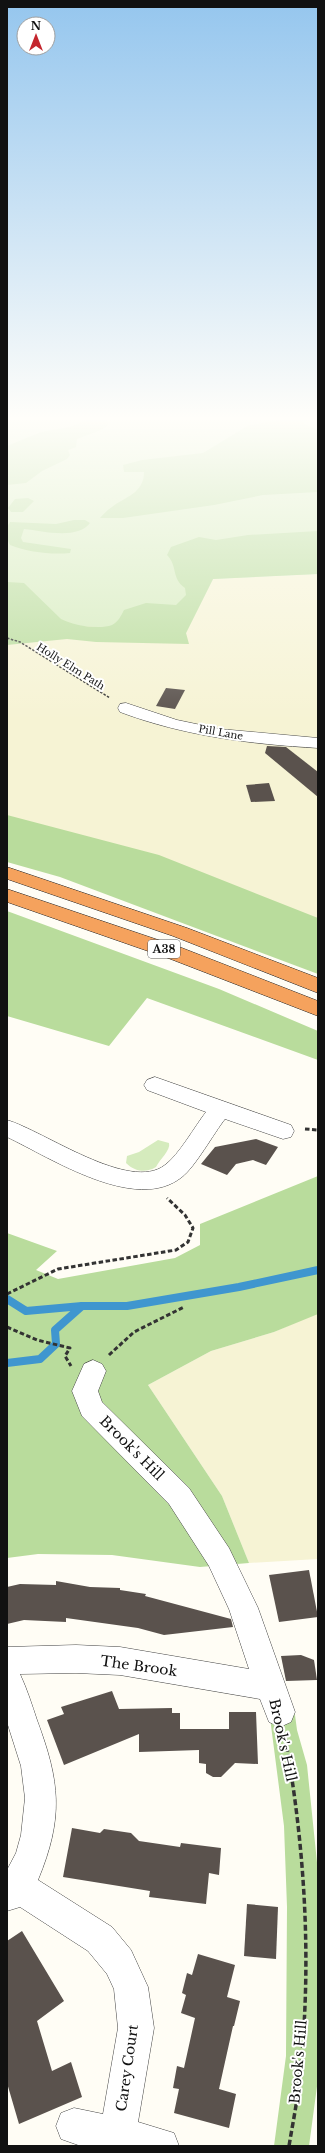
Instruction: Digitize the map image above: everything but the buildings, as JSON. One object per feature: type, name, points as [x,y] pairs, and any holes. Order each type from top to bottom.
[{"type":"highway","name":"A38","points":[[7,874],[180,932],[318,986]]},
{"type":"highway","name":"A38","points":[[7,894],[175,953],[318,1009]]},
{"type":"street","name":"Pill Lane","points":[[126,708],[158,720],[223,733],[272,741],[318,743]]},
{"type":"street","points":[[155,1085],[283,1130]]},
{"type":"street","points":[[7,1128],[49,1150],[95,1170],[123,1180],[143,1182],[158,1180],[173,1173],[220,1108]]},
{"type":"street","name":"Brook's Hill","points":[[93,1371],[85,1391],[91,1408],[179,1496],[219,1557],[243,1608],[276,1700]]},
{"type":"street","name":"The Brook","points":[[7,1661],[46,1658],[100,1659],[151,1666],[276,1700]]},
{"type":"street","points":[[7,1679],[38,1768],[41,1812],[32,1861],[12,1891]]},
{"type":"street","name":"Carey Court","points":[[12,1891],[100,1939],[119,1962],[131,1987],[136,2028],[117,2136]]},
{"type":"street","points":[[74,2126],[161,2146]]},
{"type":"path","name":"Holly Elm Path","points":[[7,638],[20,642],[126,708]]},
{"type":"path","points":[[7,1294],[22,1285],[58,1270],[176,1250],[188,1242],[193,1228],[185,1215],[169,1202],[158,1180]]},
{"type":"path","points":[[93,1371],[134,1332],[184,1307]]},
{"type":"path","points":[[7,1327],[37,1340],[70,1348]]},
{"type":"path","name":"Brook's Hill","points":[[276,1700],[291,1766],[299,1827],[304,1963],[301,2066],[288,2146]]},
{"type":"shaded area","points":[[318,574],[318,954],[7,843],[7,621],[213,579]]},
{"type":"shaded area","points":[[318,1314],[318,1559],[249,1563],[222,1496],[148,1385],[211,1351],[274,1332]]},
{"type":"green space","points":[[7,520],[318,520],[318,574],[213,579],[186,633],[7,621]]},
{"type":"green space","points":[[72,520],[86,520],[90,523],[84,528],[68,533],[24,529],[21,538],[23,542],[71,549],[70,553],[55,554],[32,551],[10,545],[7,531],[10,522],[56,524]]},
{"type":"green space","points":[[318,531],[318,574],[213,579],[186,633],[189,644],[96,642],[67,639],[7,645],[7,582],[24,583],[61,619],[79,625],[93,627],[107,626],[116,622],[124,610],[146,603],[176,605],[186,595],[185,588],[178,580],[172,563],[167,555],[171,547],[199,537],[216,540],[248,535]]},
{"type":"green space","points":[[7,815],[159,855],[318,918],[318,974],[60,877],[7,862]]},
{"type":"green space","points":[[7,911],[219,989],[318,1031],[318,1060],[147,998],[109,1046],[7,1016]]},
{"type":"green space","points":[[158,1140],[169,1143],[169,1146],[167,1152],[156,1167],[141,1171],[129,1166],[126,1163],[127,1156],[139,1152]]},
{"type":"green space","points":[[318,1176],[318,1314],[274,1332],[211,1351],[148,1385],[222,1496],[249,1563],[200,1567],[112,1555],[38,1554],[7,1558],[7,1233],[57,1251],[36,1270],[58,1279],[175,1258],[200,1245],[200,1224]]},
{"type":"green space","points":[[269,1710],[291,1711],[295,1715],[297,1730],[307,1765],[318,1872],[318,2079],[309,2146],[274,2146],[286,2056],[287,1907],[284,1826]]},
{"type":"waterway","points":[[82,1306],[127,1306],[239,1287],[318,1270]]},
{"type":"waterway","points":[[7,1299],[26,1311],[82,1306]]},
{"type":"waterway","points":[[7,1363],[40,1359],[56,1344],[55,1330],[82,1306]]}]
